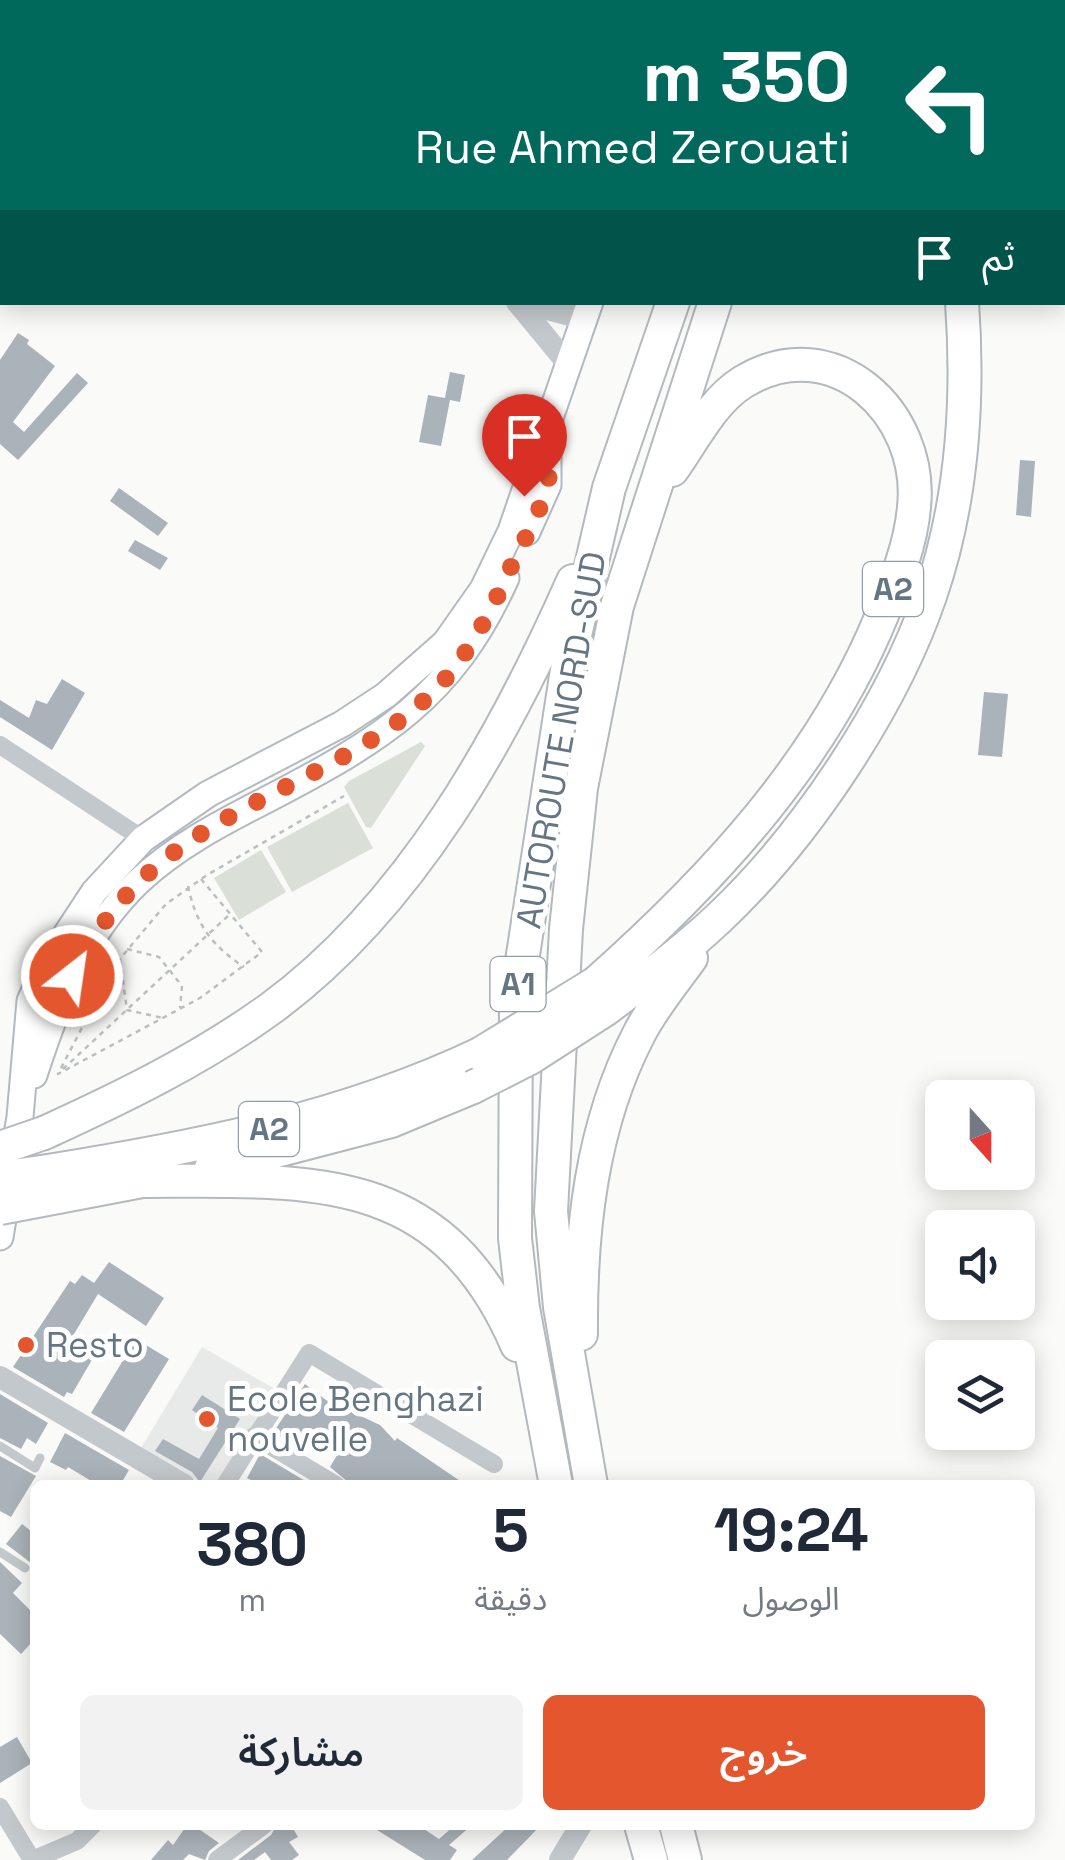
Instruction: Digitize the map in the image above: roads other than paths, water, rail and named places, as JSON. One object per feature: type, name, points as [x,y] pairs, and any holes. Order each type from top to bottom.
[{"type":"highway","name":"AUTOROUTE NORD-SUD","points":[[555,1480],[523,1308],[515,1238],[516,1000],[567,670],[608,488],[673,305]]},
{"type":"highway","name":"AUTOROUTE NORD-SUD","points":[[590,1480],[560,1307],[551,1211],[566,929],[581,788],[617,606],[714,305]]},
{"type":"highway","points":[[602,996],[668,963],[720,918],[765,869],[852,754],[894,676],[930,596],[951,512],[964,390],[962,305]]},
{"type":"highway","name":"A2","points":[[1,1222],[53,1184],[284,1126],[435,1076],[477,1071],[602,996],[770,806],[814,743],[867,652],[900,572],[914,508],[915,469],[906,437],[889,409],[867,386],[807,366],[776,369],[743,382],[715,408],[653,499]]},
{"type":"highway","points":[[0,1148],[32,1125],[140,1090],[205,1052],[272,1008],[344,944],[398,883],[482,764],[531,676],[608,488]]},
{"type":"highway","points":[[582,1429],[582,1246],[598,1148],[617,1085],[639,1033],[720,918]]},
{"type":"highway","points":[[142,1182],[316,1143],[407,1115],[477,1071]]},
{"type":"highway","name":"A2","points":[[0,1178],[53,1184],[142,1182]]},
{"type":"highway","points":[[142,1182],[278,1181],[322,1185],[405,1214],[457,1250],[480,1276],[502,1312],[544,1419]]},
{"type":"highway","points":[[642,1830],[650,1860]]},
{"type":"highway","points":[[677,1830],[685,1860]]},
{"type":"main road","points":[[32,1125],[30,1002],[46,965],[94,892],[143,839],[208,794],[342,724],[386,695],[445,642],[483,589],[504,545],[587,311]]},
{"type":"main road","points":[[1,1222],[32,1125],[58,1002],[84,950],[138,883],[211,828],[375,739],[452,672],[496,599],[548,485],[548,426]]},
{"type":"street","points":[[521,305],[568,364]]},
{"type":"street","points":[[542,305],[587,311]]},
{"type":"street","points":[[0,745],[143,839]]},
{"type":"street","points":[[227,1480],[309,1353],[494,1464]]},
{"type":"street","points":[[0,1376],[176,1480]]},
{"type":"street","points":[[254,1436],[328,1480]]},
{"type":"street","points":[[0,1807],[32,1860],[76,1841],[88,1830]]},
{"type":"street","points":[[217,1860],[257,1830]]},
{"type":"street","points":[[560,1860],[578,1830]]},
{"type":"lane","points":[[0,1446],[36,1468],[40,1458]]},
{"type":"lane","points":[[0,1552],[25,1568]]},
{"type":"place","name":"Resto","points":[[26,1345]]},
{"type":"place","name":"Ecole Benghazi nouvelle","points":[[207,1419]]}]
